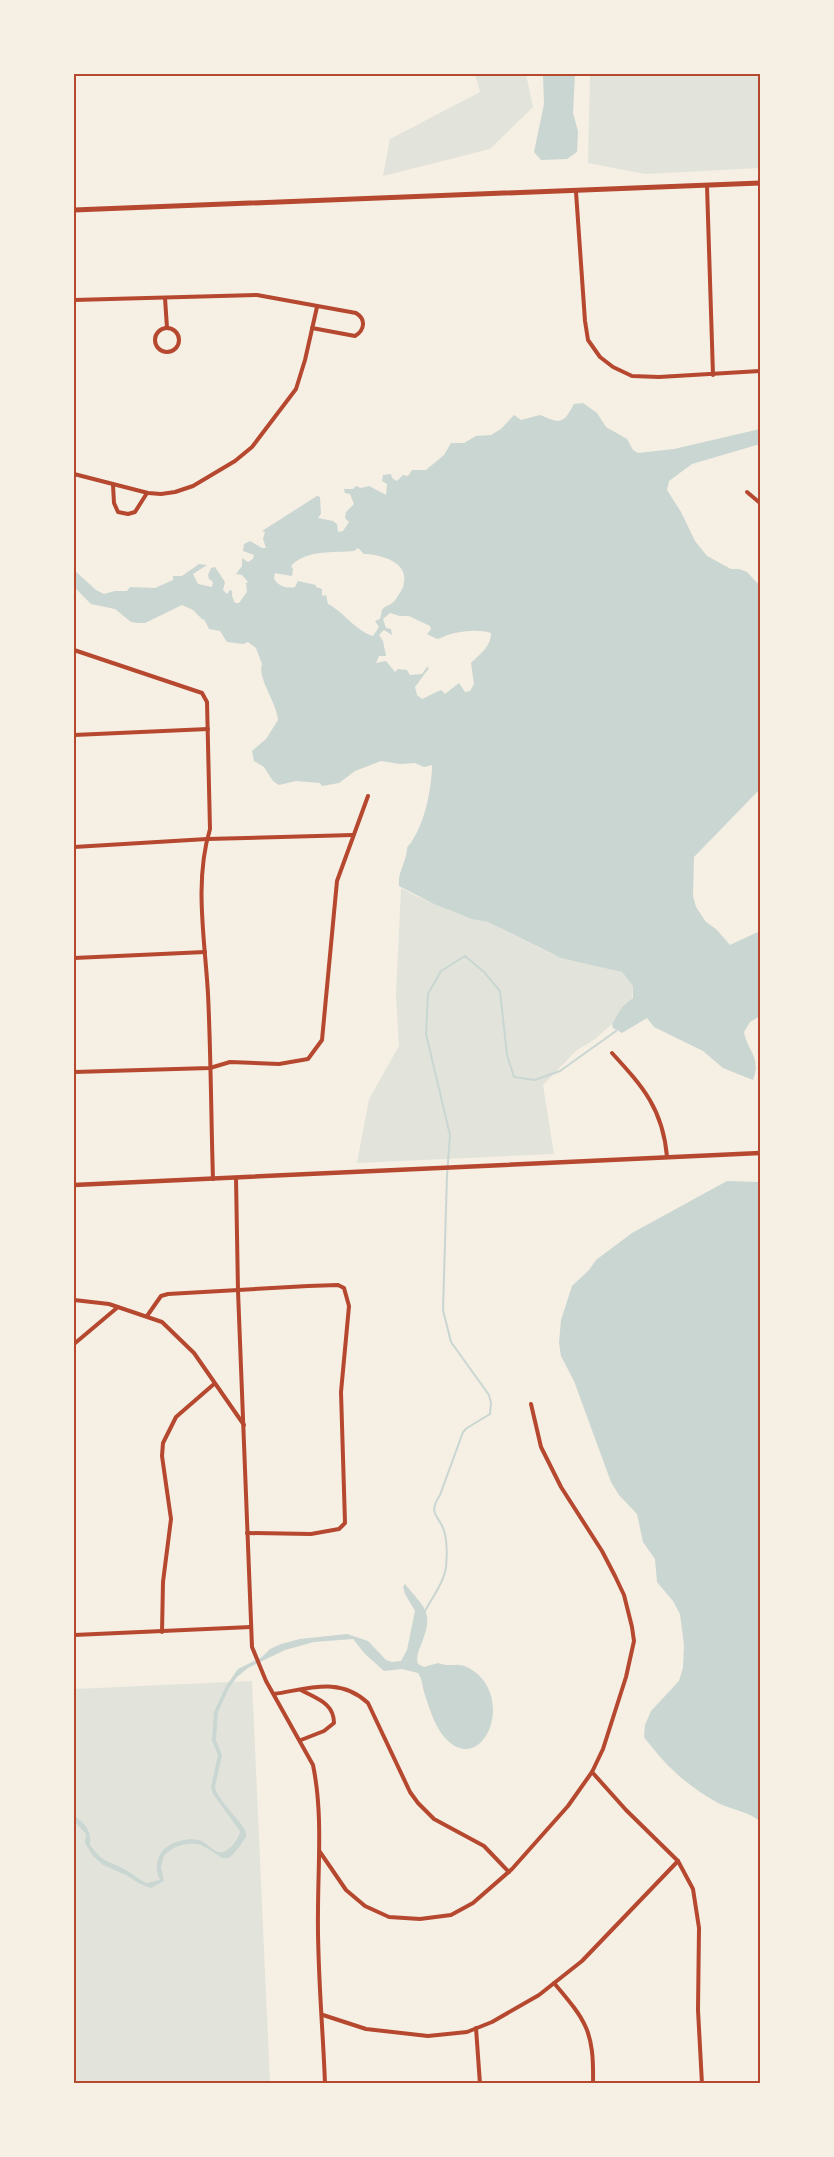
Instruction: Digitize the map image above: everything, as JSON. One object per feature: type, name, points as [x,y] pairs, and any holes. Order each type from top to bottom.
[{"type":"main road","points":[[74,210],[760,183]]},
{"type":"street","points":[[707,186],[713,375]]},
{"type":"street","points":[[576,192],[585,321],[588,340],[600,357],[613,368],[632,376],[713,375],[760,371]]},
{"type":"street","points":[[74,300],[274,296],[356,313],[362,318],[363,327],[355,336],[312,328]]},
{"type":"street","points":[[165,297],[167,328]]},
{"type":"street","points":[[74,474],[147,493],[175,492],[193,486],[235,461],[252,447],[296,389],[317,306]]},
{"type":"street","points":[[167,328],[175,330],[180,339],[177,348],[168,353],[159,350],[154,342],[157,333],[167,328]]},
{"type":"street","points":[[113,484],[114,503],[118,512],[135,512],[147,493]]},
{"type":"street","points":[[747,492],[760,503]]},
{"type":"street","points":[[74,650],[202,693],[207,702],[210,829],[204,849],[202,888],[213,1179]]},
{"type":"street","points":[[74,735],[208,729]]},
{"type":"street","points":[[74,1072],[210,1068],[230,1062],[279,1064],[308,1059],[322,1040],[337,881],[368,796]]},
{"type":"street","points":[[74,847],[207,839],[353,835]]},
{"type":"street","points":[[74,957],[205,952]]},
{"type":"street","points":[[612,1053],[649,1096],[663,1129],[667,1157]]},
{"type":"street","points":[[74,1185],[760,1153]]},
{"type":"street","points":[[236,1178],[238,1291],[252,1647],[274,1694],[301,1740],[313,1765],[316,1779],[319,1851],[318,1915],[326,2084]]},
{"type":"street","points":[[147,1316],[161,1296],[168,1294],[338,1285],[344,1288],[349,1306],[341,1392],[346,1518],[339,1529],[327,1532],[247,1533]]},
{"type":"street","points":[[74,1300],[109,1304],[162,1322],[194,1353],[244,1425]]},
{"type":"street","points":[[74,1344],[118,1307]]},
{"type":"street","points":[[162,1632],[163,1582],[171,1519],[162,1456],[164,1443],[176,1417],[214,1384]]},
{"type":"street","points":[[319,1851],[346,1890],[365,1906],[389,1917],[420,1919],[451,1915],[473,1903],[508,1872],[568,1806],[592,1772],[606,1741],[626,1677],[634,1641],[632,1627],[624,1595],[615,1576],[602,1551],[561,1487],[541,1447],[531,1404]]},
{"type":"street","points":[[74,1635],[251,1627]]},
{"type":"street","points":[[274,1694],[339,1686],[350,1689],[360,1696],[368,1703],[417,1803],[445,1826],[484,1846],[508,1872]]},
{"type":"street","points":[[301,1690],[329,1706],[334,1714],[334,1723],[324,1731],[301,1740]]},
{"type":"street","points":[[592,1772],[626,1810],[678,1861],[693,1889],[699,1928],[698,2010],[702,2084]]},
{"type":"street","points":[[323,2015],[366,2029],[428,2036],[466,2032],[492,2022],[554,1983],[582,1961],[678,1861]]},
{"type":"street","points":[[554,1983],[579,2012],[590,2033],[594,2057],[593,2084]]},
{"type":"street","points":[[476,2028],[480,2084]]},
{"type":"shaded area","points":[[475,74],[526,74],[533,107],[490,149],[383,176],[390,139],[480,92]]},
{"type":"shaded area","points":[[543,74],[575,74],[573,113],[578,131],[577,152],[567,159],[541,160],[534,152],[544,104]]},
{"type":"shaded area","points":[[590,74],[760,74],[760,168],[645,174],[588,163]]},
{"type":"shaded area","points":[[583,403],[597,413],[606,427],[627,439],[633,450],[638,453],[674,449],[760,429],[760,444],[692,464],[669,481],[667,490],[695,541],[707,556],[731,569],[747,572],[760,586],[760,789],[694,857],[693,896],[696,907],[706,922],[716,929],[730,945],[760,931],[760,1016],[750,1022],[744,1032],[756,1065],[753,1080],[723,1068],[703,1051],[654,1027],[647,1018],[622,1033],[613,1028],[612,1024],[622,1007],[633,998],[633,986],[622,972],[561,958],[488,922],[472,919],[434,904],[399,886],[399,876],[407,848],[417,833],[427,804],[432,765],[424,767],[415,763],[400,764],[381,761],[355,771],[339,783],[322,786],[320,783],[296,781],[279,785],[273,781],[264,767],[254,761],[252,751],[266,739],[278,720],[262,676],[262,664],[256,648],[248,642],[243,644],[227,642],[220,631],[209,629],[204,619],[182,605],[145,623],[131,622],[115,609],[91,604],[74,587],[74,570],[96,590],[104,594],[127,591],[130,587],[155,588],[173,580],[173,576],[182,576],[199,564],[207,565],[193,574],[198,584],[212,587],[213,582],[208,575],[211,568],[215,567],[225,582],[223,590],[227,594],[230,590],[232,591],[235,603],[239,603],[247,592],[246,583],[248,582],[242,575],[236,574],[242,566],[242,558],[248,562],[253,559],[254,555],[243,551],[244,544],[250,541],[266,548],[263,539],[265,532],[262,531],[317,496],[320,497],[321,514],[318,518],[333,521],[337,524],[338,532],[343,531],[349,522],[345,518],[346,512],[354,504],[350,494],[345,493],[344,489],[369,486],[386,495],[387,484],[382,481],[383,475],[391,474],[392,478],[397,481],[403,475],[408,476],[412,470],[426,470],[444,455],[451,443],[464,443],[476,436],[491,435],[501,429],[514,415],[521,420],[540,415],[558,421],[564,419],[574,404]],"holes":[[[358,548],[364,554],[377,555],[391,560],[397,564],[404,575],[404,584],[395,601],[385,607],[380,619],[375,621],[379,627],[373,636],[360,630],[328,604],[326,595],[322,596],[322,589],[316,585],[298,581],[292,588],[280,585],[274,578],[275,573],[292,576],[291,566],[312,554],[354,551]],[[390,613],[409,616],[430,626],[431,629],[427,634],[437,639],[466,631],[491,633],[487,646],[471,663],[474,684],[470,691],[465,692],[459,683],[445,694],[441,690],[422,699],[417,695],[415,687],[429,668],[427,667],[422,674],[410,675],[407,670],[398,669],[395,672],[386,661],[376,663],[379,656],[386,656],[383,641],[379,635],[384,630],[392,635],[391,629],[386,628],[383,619]]]},
{"type":"shaded area","points":[[401,888],[456,913],[488,922],[552,954],[622,972],[633,986],[632,1001],[622,1007],[612,1024],[594,1040],[577,1050],[543,1085],[554,1154],[357,1163],[369,1099],[399,1046],[396,995]]},
{"type":"shaded area","points":[[727,1181],[760,1182],[760,1822],[747,1814],[718,1803],[686,1782],[660,1757],[644,1737],[645,1725],[651,1711],[679,1681],[683,1668],[684,1645],[680,1614],[673,1601],[657,1582],[655,1559],[643,1542],[637,1514],[619,1495],[611,1482],[574,1381],[561,1356],[559,1343],[561,1320],[572,1286],[596,1260],[632,1233]]},
{"type":"shaded area","points":[[405,1584],[423,1606],[427,1618],[425,1634],[417,1659],[418,1664],[424,1667],[438,1663],[469,1668],[483,1680],[491,1696],[493,1712],[490,1728],[483,1740],[473,1748],[461,1748],[447,1740],[433,1719],[418,1673],[402,1669],[384,1671],[365,1654],[353,1639],[314,1642],[285,1650],[248,1668],[237,1677],[218,1712],[216,1740],[222,1755],[215,1787],[221,1799],[245,1829],[245,1838],[237,1850],[228,1858],[224,1858],[198,1844],[177,1847],[164,1856],[161,1867],[164,1881],[151,1888],[103,1865],[93,1856],[85,1843],[86,1834],[74,1821],[74,1816],[87,1828],[90,1845],[99,1856],[147,1883],[160,1880],[157,1868],[159,1857],[166,1848],[176,1842],[194,1839],[202,1841],[217,1852],[229,1849],[240,1831],[213,1794],[211,1787],[218,1755],[212,1741],[214,1712],[226,1686],[238,1669],[262,1657],[270,1649],[300,1639],[347,1634],[368,1641],[386,1660],[401,1661],[407,1650],[415,1611],[405,1594],[403,1587]]},
{"type":"shaded area","points":[[252,1681],[270,2083],[74,2083],[74,1689]]},
{"type":"waterway","points":[[425,1611],[440,1584],[446,1567],[445,1534],[434,1512],[434,1507],[463,1432],[490,1414],[491,1403],[489,1395],[451,1342],[443,1310],[450,1135],[426,1034],[428,994],[441,971],[465,956],[484,972],[500,991],[507,1055],[514,1077],[535,1080],[560,1071],[616,1031]]}]
